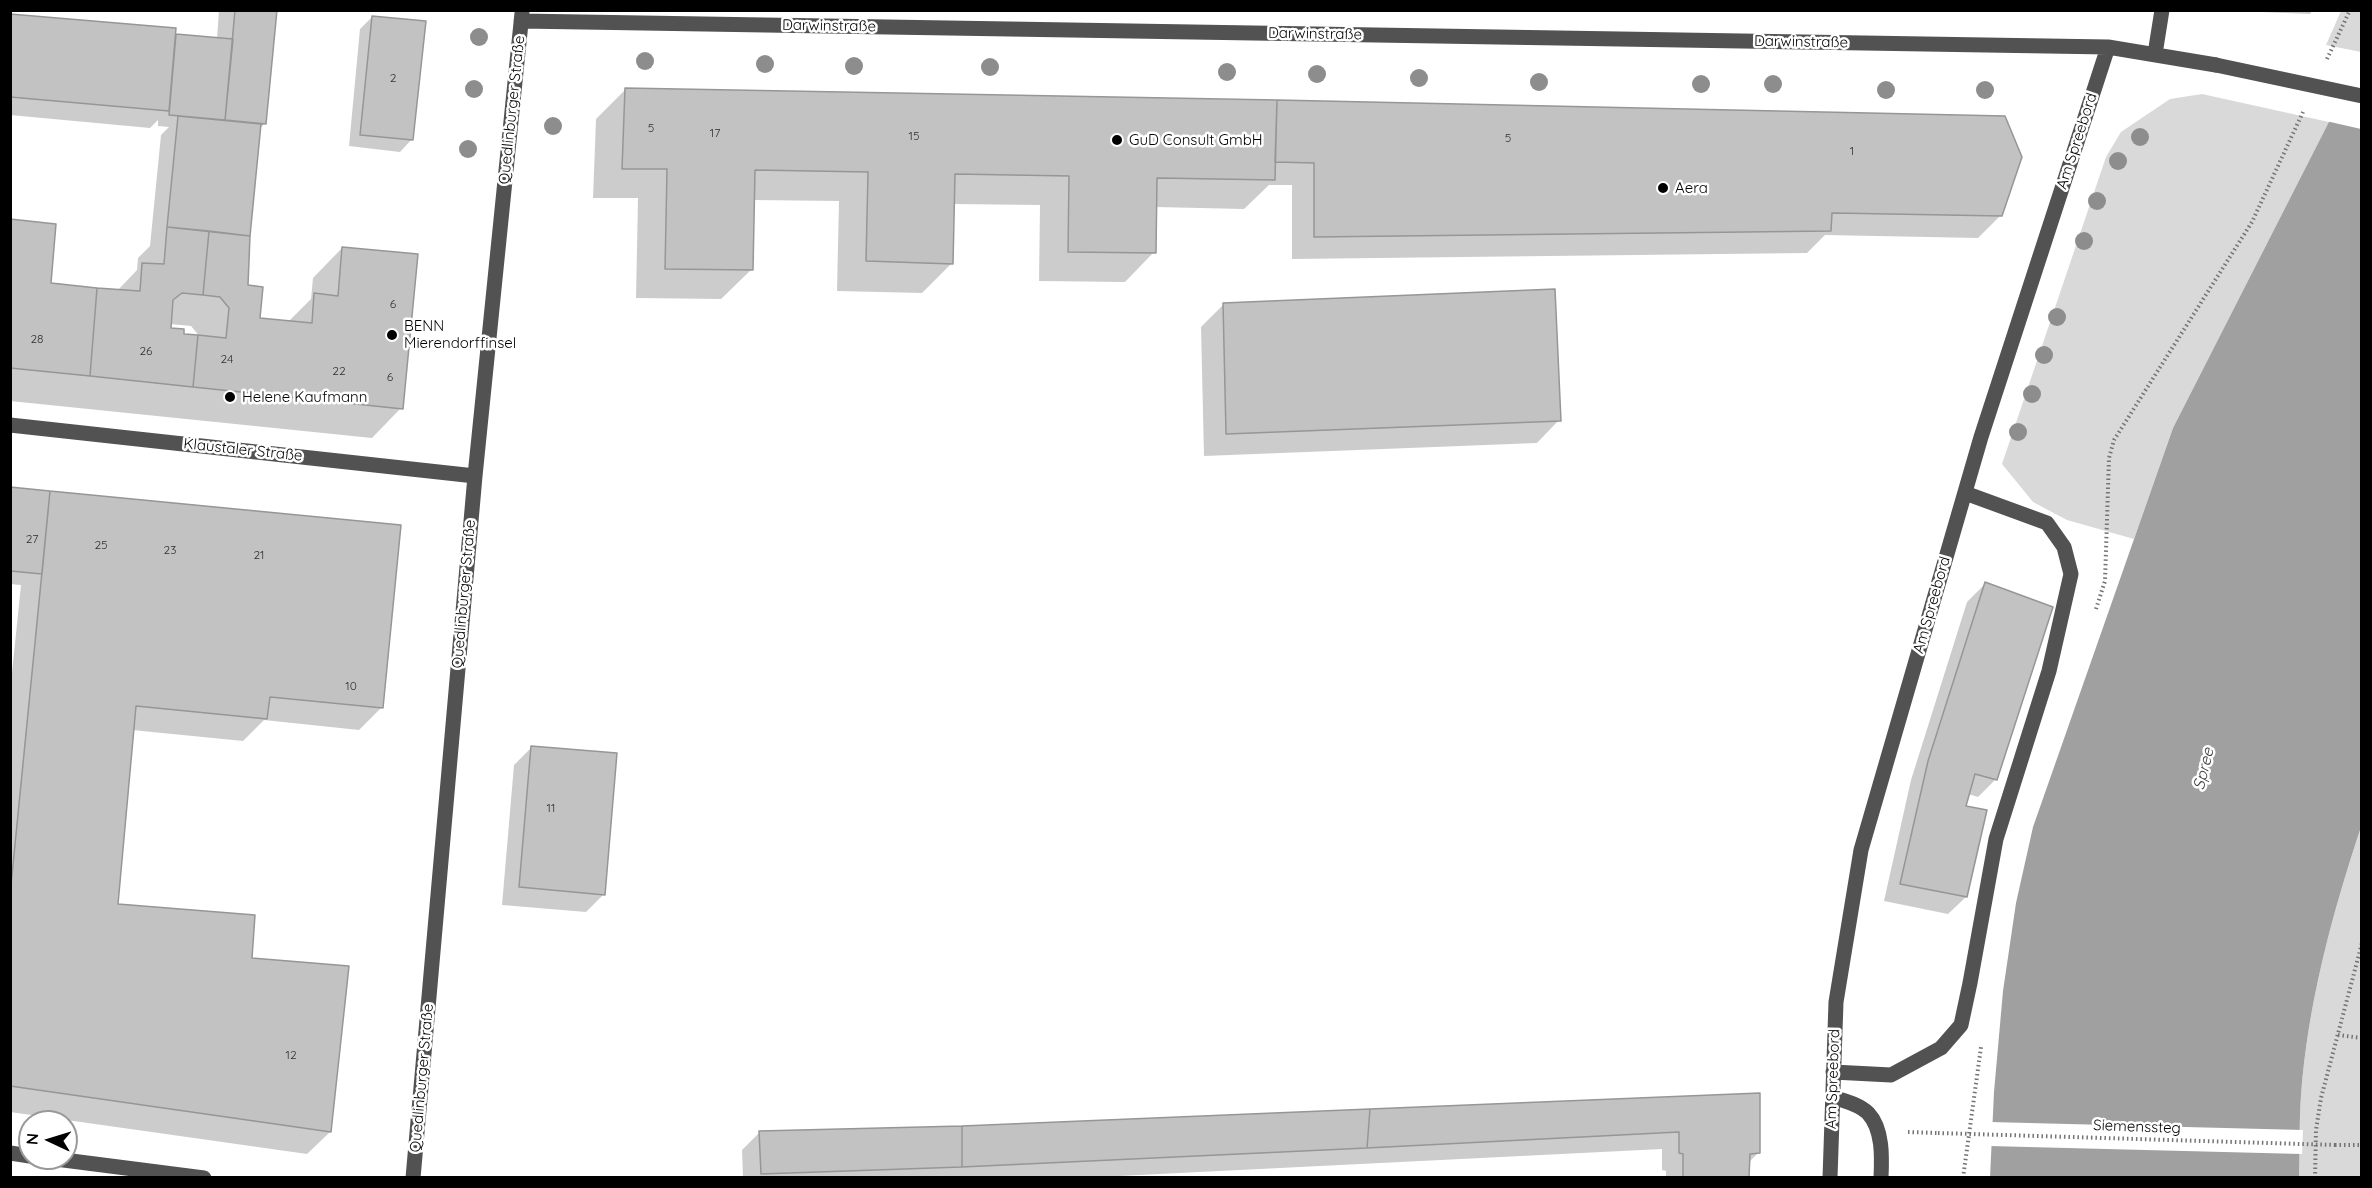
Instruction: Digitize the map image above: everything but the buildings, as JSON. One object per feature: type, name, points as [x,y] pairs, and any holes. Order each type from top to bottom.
[{"type":"street","points":[[2155,54],[2162,10]]},
{"type":"street","name":"Darwinstraße","points":[[522,16],[2108,47],[2216,64],[2361,96]]},
{"type":"street","name":"Quedlinburger Straße","points":[[413,1178],[475,476],[522,16]]},
{"type":"street","name":"Am Spreebord","points":[[1830,1178],[1836,1002],[1861,850],[1981,437],[2108,47]]},
{"type":"street","name":"Klaustaler Straße","points":[[10,425],[475,476]]},
{"type":"street","points":[[1833,1072],[1891,1075],[1941,1048],[1961,1025],[1996,839],[2049,671],[2071,574],[2064,547],[2047,523],[1965,494]]},
{"type":"street","points":[[1833,1097],[1868,1113],[1877,1130],[1882,1156],[1881,1178]]},
{"type":"street","points":[[78,1162],[204,1178]]},
{"type":"path","points":[[2325,63],[2350,10]]},
{"type":"path","points":[[2114,440],[2252,222],[2306,106]]},
{"type":"path","points":[[2315,1178],[2316,1130],[2321,1098],[2360,959],[2361,943]]},
{"type":"path","points":[[2338,1035],[2361,1038]]},
{"type":"path","name":"Siemenssteg","points":[[1907,1132],[2361,1145]]},
{"type":"shaded area","points":[[2341,11],[2361,11],[2361,52],[2326,45]]},
{"type":"shaded area","points":[[2202,94],[2329,122],[2173,428],[2134,539],[2067,520],[2033,502],[2002,464],[2106,157],[2121,132],[2170,99]]},
{"type":"shaded area","points":[[2361,827],[2361,1177],[2299,1178],[2301,1095],[2315,993],[2340,893]]},
{"type":"water","name":"Spree","points":[[2361,59],[2361,827],[2340,893],[2315,993],[2301,1095],[2299,1177],[1990,1178],[1994,1092],[2003,991],[2016,903],[2033,827],[2173,428]]},
{"type":"pier","points":[[2361,57],[2361,129],[2326,121]]},
{"type":"pier","points":[[1990,1122],[2303,1130],[2302,1154],[1989,1146]]},
{"type":"place","name":"GuD Consult GmbH","points":[[1117,140]]},
{"type":"place","name":"Aera","points":[[1663,188]]},
{"type":"place","name":"BENN Mierendorffinsel","points":[[392,335]]},
{"type":"place","name":"Helene Kaufmann","points":[[230,397]]}]
